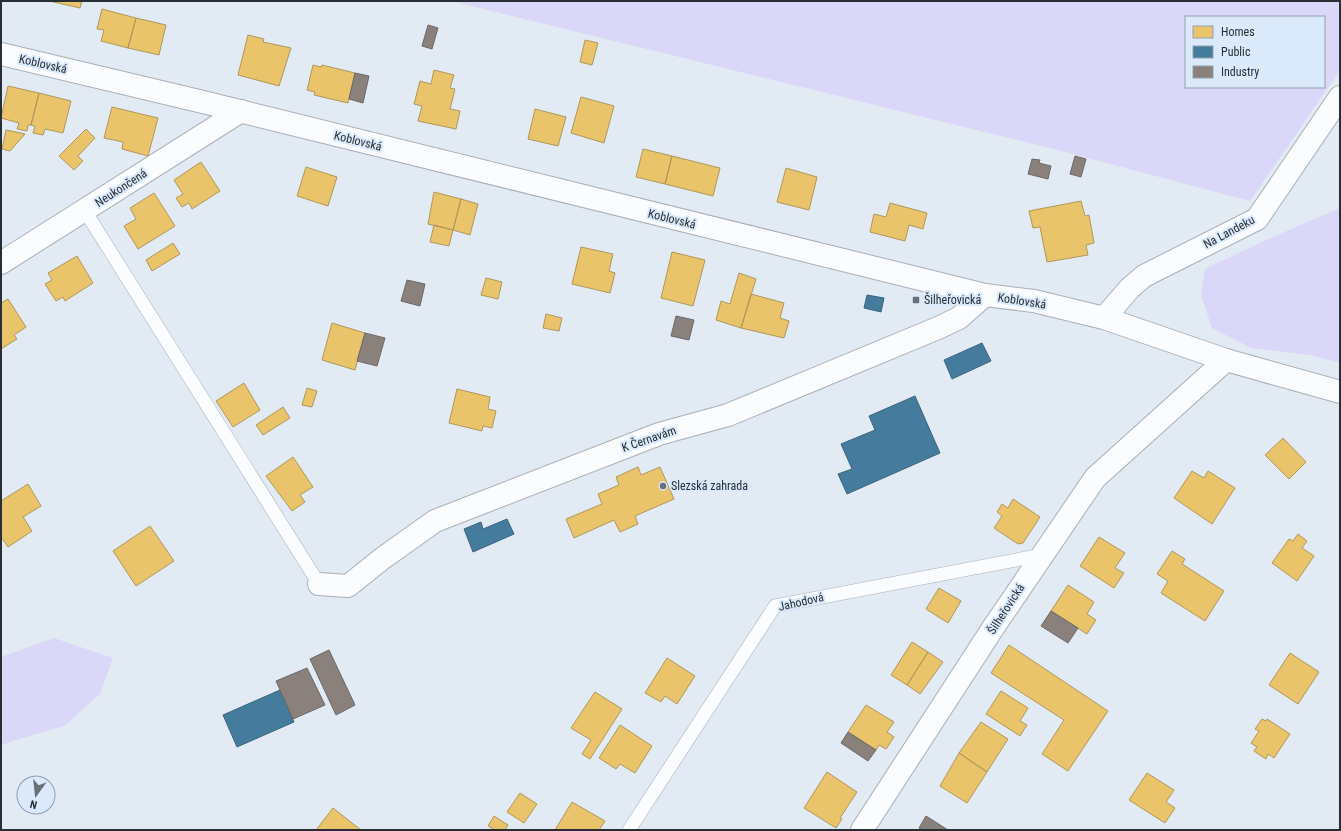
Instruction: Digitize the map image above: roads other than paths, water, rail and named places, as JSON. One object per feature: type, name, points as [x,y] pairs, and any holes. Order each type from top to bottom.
[{"type":"street","name":"Koblovská","points":[[1,54],[241,111],[985,295],[1034,301],[1104,318],[1226,360],[1340,392]]},
{"type":"street","name":"Na Landeku","points":[[1104,318],[1130,288],[1144,276],[1257,219],[1340,97]]},
{"type":"street","name":"Neukončená","points":[[1,264],[241,111]]},
{"type":"street","name":"K Černavám","points":[[319,584],[348,586],[383,558],[435,521],[659,434],[728,416],[778,396],[959,318],[985,295]]},
{"type":"street","name":"Šilheřovická","points":[[862,830],[1042,555],[1096,478],[1226,360]]},
{"type":"lane","points":[[85,211],[319,584]]},
{"type":"lane","name":"Jahodová","points":[[629,830],[775,606],[1042,555]]},
{"type":"place","name":"Šilheřovická","points":[[916,300]]},
{"type":"place","name":"Slezská zahrada","points":[[663,486]]}]
